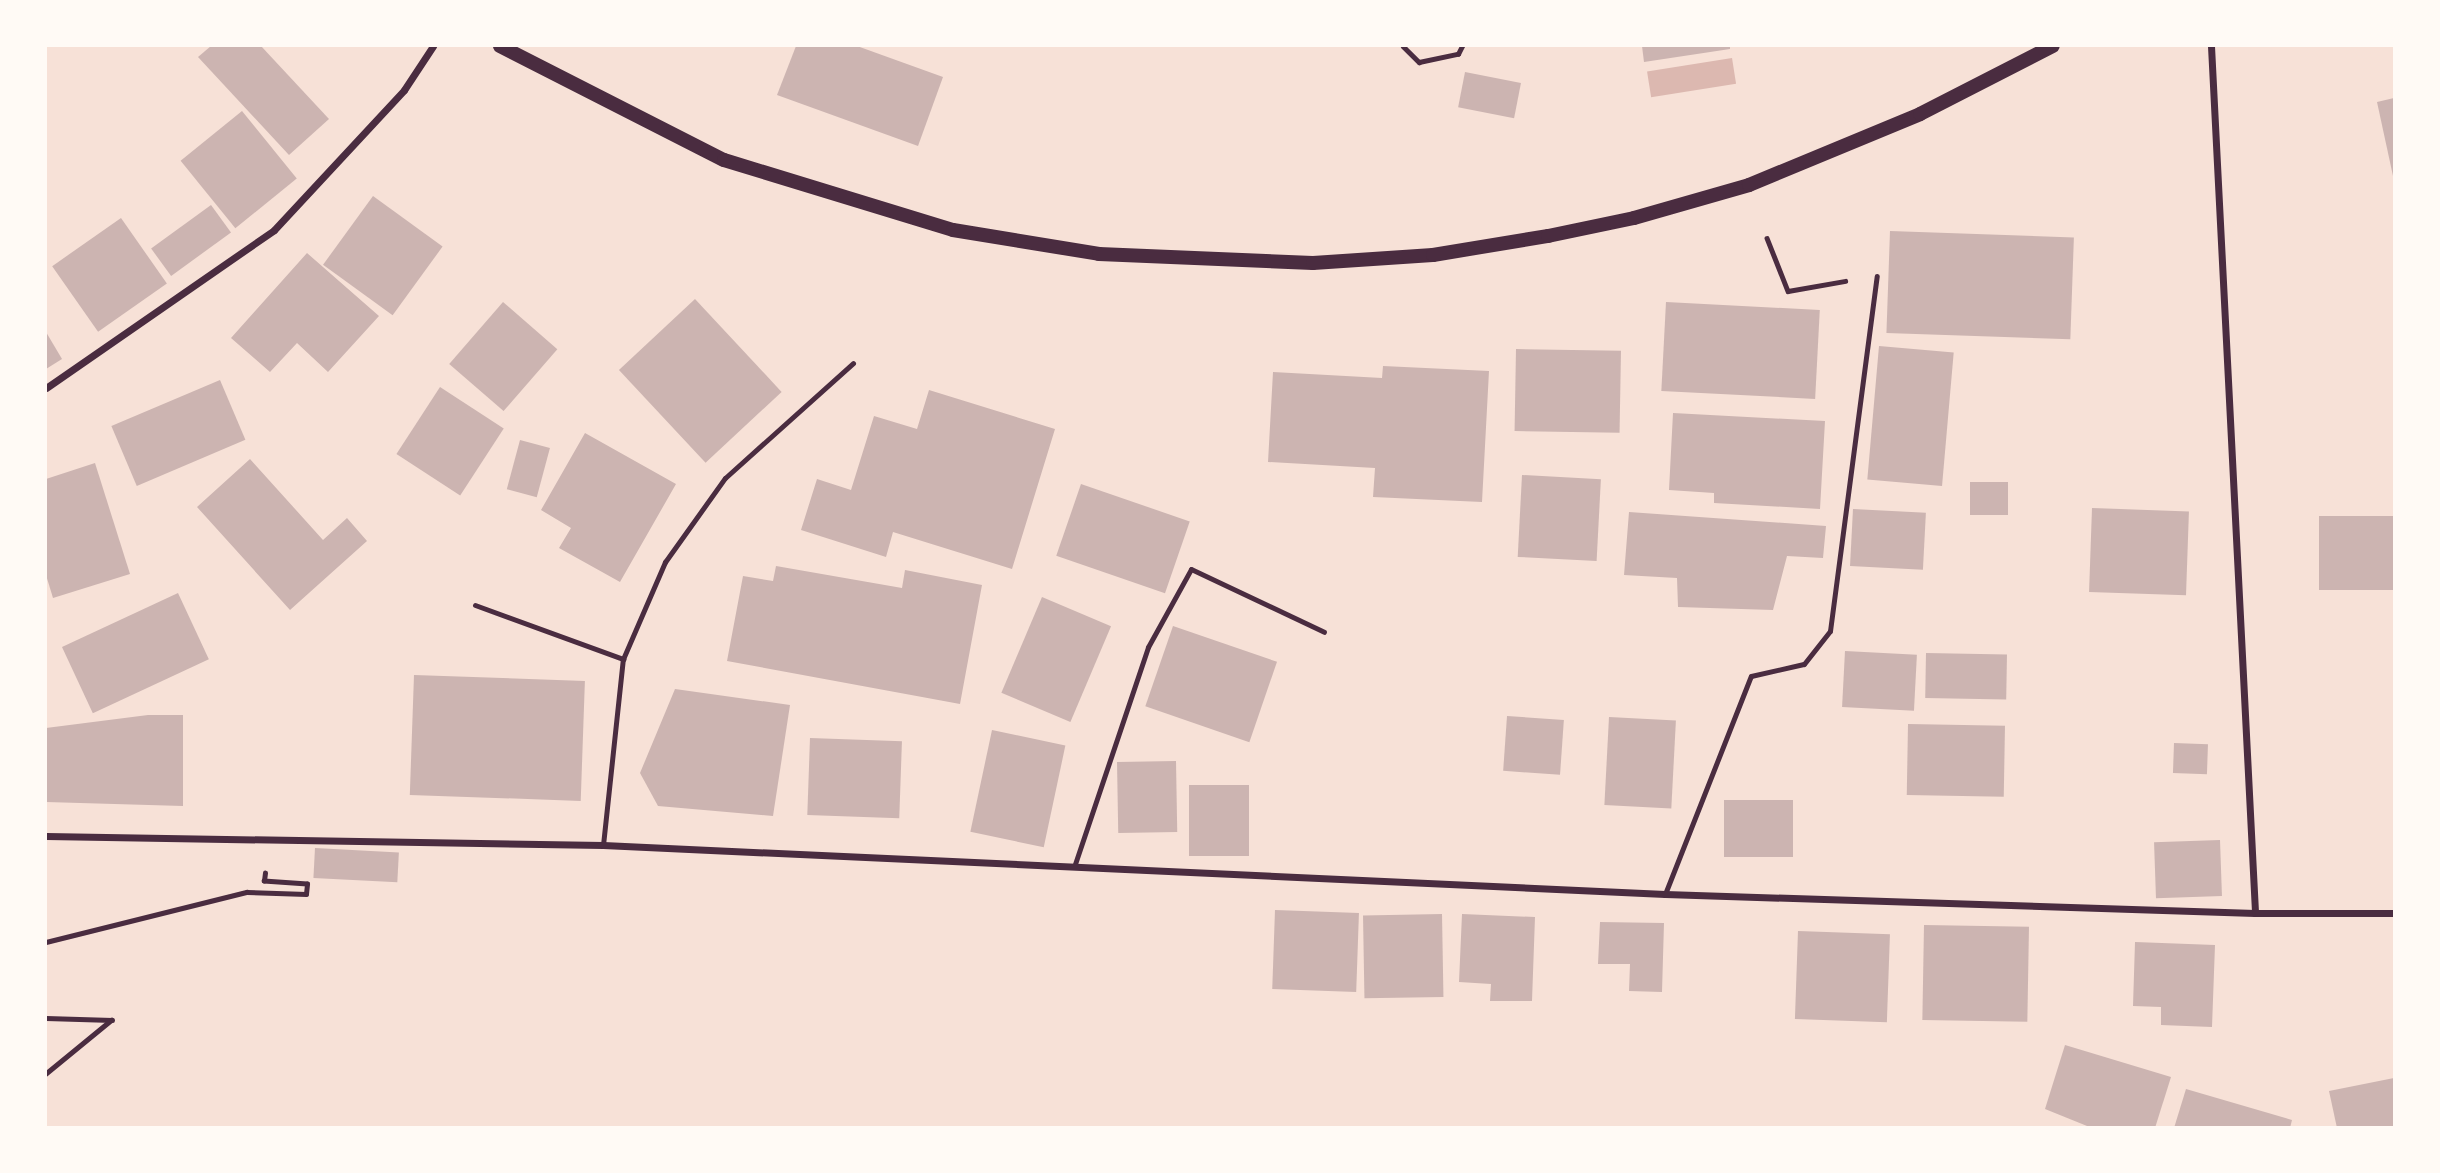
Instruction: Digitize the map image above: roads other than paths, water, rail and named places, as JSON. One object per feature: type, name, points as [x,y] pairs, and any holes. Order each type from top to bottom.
[{"type":"main road","points":[[500,46],[724,160],[953,230],[1099,254],[1313,263],[1433,255],[1548,236],[1634,218],[1749,185],[1920,114],[2053,46]]},
{"type":"street","points":[[46,388],[274,230],[404,90],[433,46]]},
{"type":"street","points":[[2211,46],[2255,913]]},
{"type":"street","points":[[46,836],[603,845],[1074,864],[1665,894],[2255,913],[2395,913]]},
{"type":"lane","points":[[1665,894],[1751,676],[1804,664],[1830,631],[1877,276]]},
{"type":"lane","points":[[603,845],[623,659],[665,562],[725,478],[853,363]]},
{"type":"lane","points":[[1074,864],[1148,647],[1191,569],[1324,632]]},
{"type":"lane","points":[[475,605],[623,659]]}]
